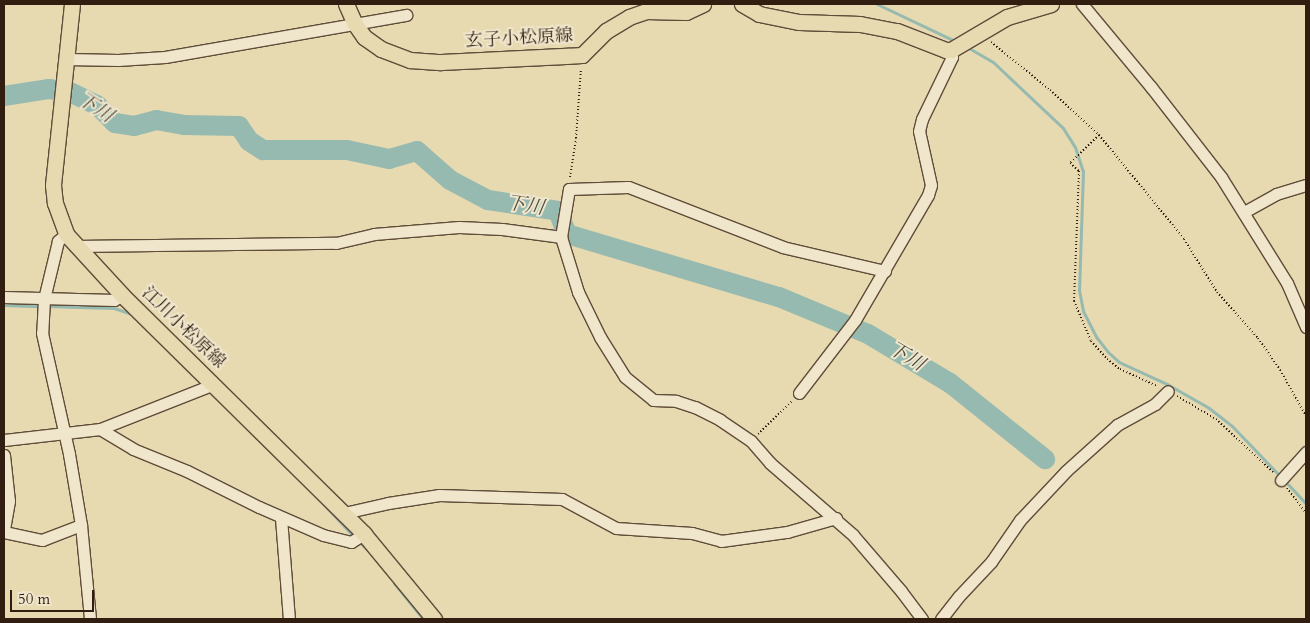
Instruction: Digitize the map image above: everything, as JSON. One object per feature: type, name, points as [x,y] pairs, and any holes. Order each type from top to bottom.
[{"type":"main road","name":"江川小松原線","points":[[72,4],[53,185],[57,210],[66,234],[122,295],[344,513],[364,534],[434,619]]},
{"type":"main road","name":"玄子小松原線","points":[[346,4],[355,24],[364,37],[381,49],[410,60],[484,61],[582,55],[606,31],[629,17],[646,12],[686,12],[703,4]]},
{"type":"main road","points":[[742,4],[758,14],[799,22],[860,24],[897,31],[951,50],[1007,17],[1051,4]]},
{"type":"street","points":[[1082,4],[1163,102],[1221,178],[1287,283],[1306,327]]},
{"type":"street","points":[[66,59],[118,60],[164,57],[406,15]]},
{"type":"street","points":[[799,393],[855,320],[885,271],[931,185],[919,131],[922,119],[952,57],[951,50]]},
{"type":"street","points":[[1244,212],[1276,194],[1306,185]]},
{"type":"street","points":[[885,271],[783,247],[628,187],[569,189],[560,237],[582,299],[600,337],[625,377],[653,400],[676,401],[695,407],[720,420],[751,441],[770,463],[836,518],[901,591],[922,619]]},
{"type":"street","points":[[75,246],[336,243],[374,234],[459,227],[502,229],[560,237]]},
{"type":"street","points":[[66,234],[58,241],[44,299],[42,333],[69,454],[81,525],[90,619]]},
{"type":"street","points":[[4,297],[114,300],[122,295]]},
{"type":"street","points":[[4,440],[100,429],[214,384]]},
{"type":"street","points":[[941,619],[958,596],[991,562],[1020,520],[1066,471],[1117,425],[1155,404],[1168,391]]},
{"type":"street","points":[[100,429],[133,449],[188,471],[281,518],[323,536],[351,542],[364,534]]},
{"type":"street","points":[[1281,480],[1306,452]]},
{"type":"street","points":[[4,455],[9,501],[4,531],[42,540],[81,525]]},
{"type":"street","points":[[344,513],[388,502],[439,495],[562,499],[616,528],[692,533],[720,541],[787,532],[836,518]]},
{"type":"street","points":[[281,518],[289,619]]},
{"type":"path","points":[[981,33],[1050,90],[1098,134],[1184,239],[1217,292],[1258,338],[1280,370],[1306,416]]},
{"type":"path","points":[[569,189],[576,138],[582,55]]},
{"type":"path","points":[[1098,134],[1070,162],[1079,171],[1074,301],[1091,341],[1106,359],[1120,369],[1168,391],[1216,420],[1281,480],[1306,513]]},
{"type":"path","points":[[751,441],[799,393]]},
{"type":"waterway","points":[[877,4],[955,41]]},
{"type":"waterway","points":[[967,47],[993,62],[1063,128],[1075,147],[1083,171],[1079,290],[1083,311],[1097,338],[1119,362],[1167,384],[1209,408],[1232,426],[1280,476]]},
{"type":"waterway","name":"下川","points":[[4,96],[49,89],[70,92],[97,105],[115,123],[134,126],[156,120],[184,125],[239,126],[249,141],[263,150],[347,150],[389,159],[417,151],[450,180],[488,200],[558,211],[567,234],[779,297],[868,334],[950,383],[1045,459]]},
{"type":"waterway","points":[[4,305],[40,306]]},
{"type":"waterway","points":[[46,306],[114,308],[131,314]]},
{"type":"waterway","points":[[1284,480],[1306,504]]},
{"type":"waterway","points":[[319,499],[354,537]]},
{"type":"waterway","points":[[358,541],[372,554]]},
{"type":"waterway","points":[[394,583],[423,619]]}]
